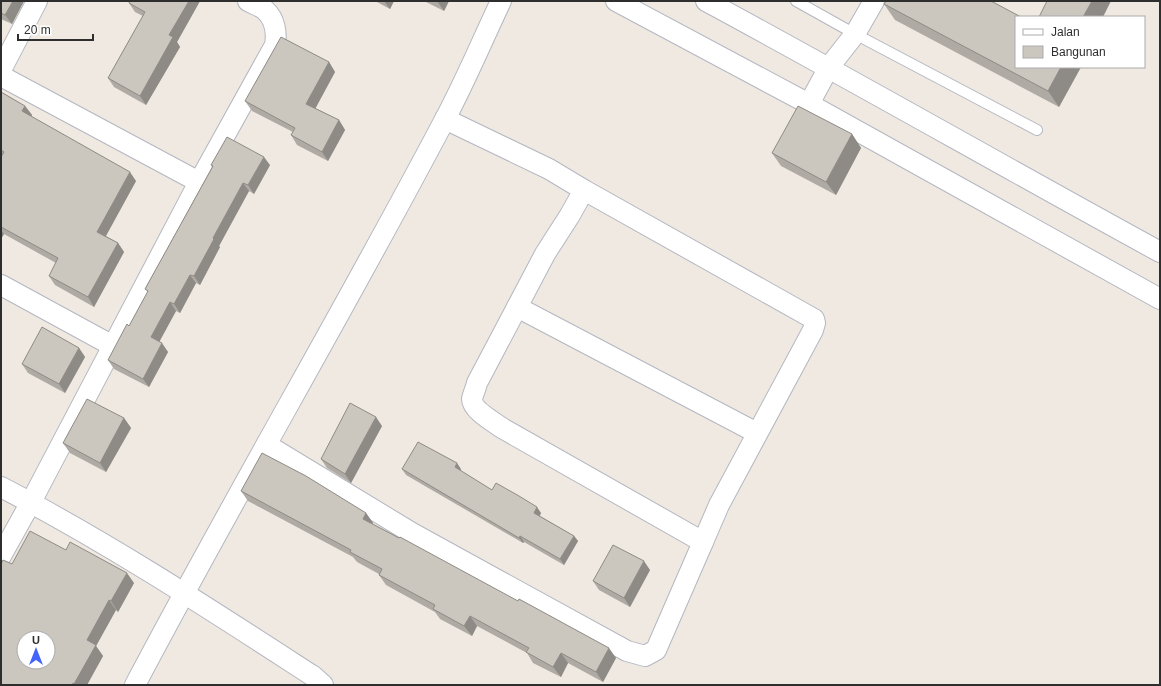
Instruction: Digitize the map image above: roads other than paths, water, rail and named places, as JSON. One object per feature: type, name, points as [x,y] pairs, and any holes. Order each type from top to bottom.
[{"type":"street","points":[[1,70],[37,1]]},
{"type":"street","points":[[1,556],[31,502],[199,182],[275,45],[275,26],[271,17],[265,10],[248,1]]},
{"type":"street","points":[[134,685],[445,119],[501,1]]},
{"type":"street","points":[[616,1],[809,104],[1160,299]]},
{"type":"street","points":[[706,1],[829,67],[967,146],[1160,252]]},
{"type":"street","points":[[809,104],[829,67],[855,34],[874,1]]},
{"type":"street","points":[[1,76],[199,182]]},
{"type":"street","points":[[267,445],[419,537],[628,651],[645,656],[656,650],[719,505],[813,330],[815,323],[814,319],[549,169],[445,119]]},
{"type":"street","points":[[584,190],[545,254],[517,307],[478,383],[472,399],[473,405],[502,428],[703,542]]},
{"type":"street","points":[[1,285],[113,346]]},
{"type":"street","points":[[517,307],[757,433]]},
{"type":"street","points":[[1,487],[91,536],[184,592],[313,676],[323,685]]},
{"type":"lane","points":[[796,1],[855,34],[1037,130]]}]
